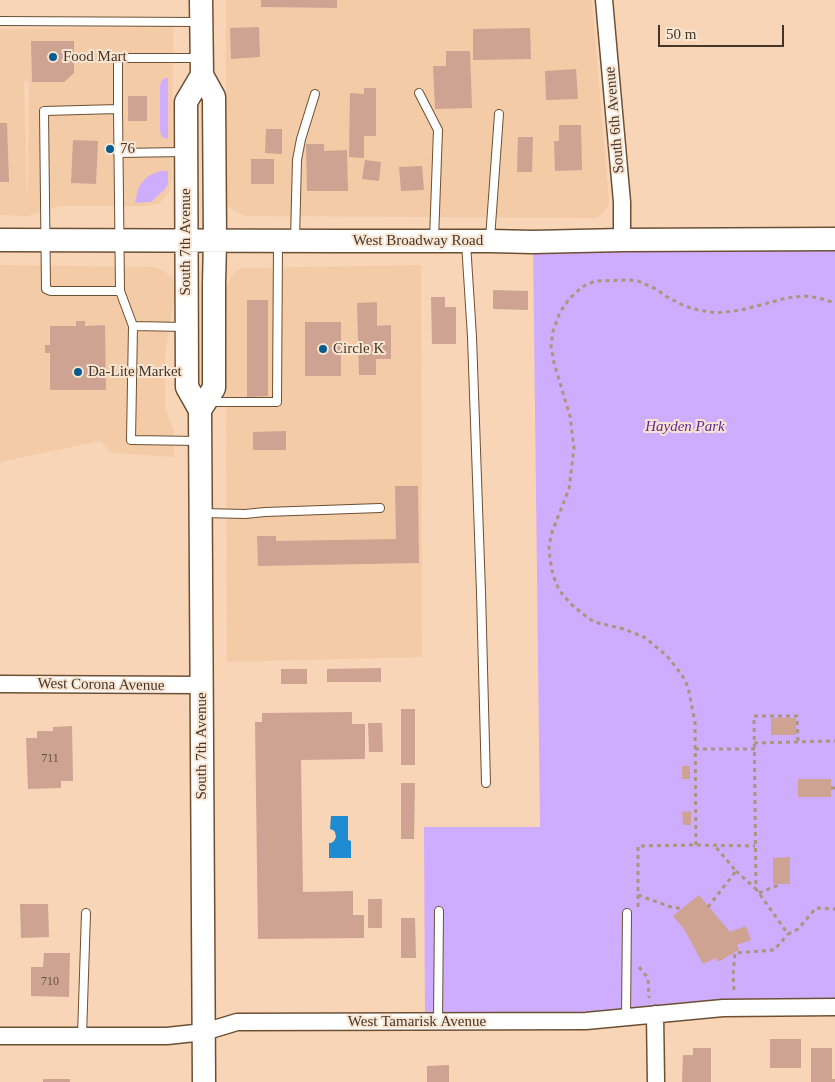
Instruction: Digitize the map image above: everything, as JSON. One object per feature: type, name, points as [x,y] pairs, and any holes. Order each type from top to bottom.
[{"type":"main road","name":"South 7th Avenue","points":[[201,11],[202,66],[214,97],[215,240],[214,388],[202,406],[200,441],[204,1082]]},
{"type":"main road","name":"South 7th Avenue","points":[[202,66],[186,102],[187,388],[202,406]]},
{"type":"main road","name":"West Broadway Road","points":[[0,240],[490,240],[533,242],[835,239]]},
{"type":"street","name":"South 6th Avenue","points":[[604,0],[622,202],[622,240]]},
{"type":"street","name":"West Corona Avenue","points":[[0,684],[202,685]]},
{"type":"street","name":"West Tamarisk Avenue","points":[[0,1036],[167,1036],[204,1032],[237,1022],[586,1021],[723,1008],[835,1008]]},
{"type":"street","points":[[655,1014],[656,1082]]},
{"type":"lane","points":[[0,21],[201,11]]},
{"type":"lane","points":[[200,441],[131,440],[133,326],[120,291],[118,58],[202,66]]},
{"type":"lane","points":[[419,93],[438,130],[434,241]]},
{"type":"lane","points":[[202,406],[277,402],[286,241],[298,153],[316,94]]},
{"type":"lane","points":[[118,109],[44,111],[45,240],[46,289],[51,291],[120,291]]},
{"type":"lane","points":[[490,240],[499,114]]},
{"type":"lane","points":[[118,153],[186,152]]},
{"type":"lane","points":[[466,240],[474,376],[486,783]]},
{"type":"lane","points":[[133,326],[187,326]]},
{"type":"lane","points":[[201,513],[245,514],[380,508]]},
{"type":"lane","points":[[438,1022],[439,911]]},
{"type":"lane","points":[[82,1036],[86,913]]},
{"type":"lane","points":[[626,1018],[627,913]]},
{"type":"path","points":[[696,845],[695,722],[691,697],[682,675],[667,656],[644,637],[624,629],[594,622],[583,614],[559,590],[553,575],[550,552],[552,532],[568,489],[574,448],[570,416],[554,363],[551,346],[554,331],[560,312],[570,298],[582,288],[595,281],[638,281],[685,306],[717,313],[804,296],[835,303]]},
{"type":"path","points":[[756,889],[754,716],[797,716],[798,741]]},
{"type":"path","points":[[754,743],[835,741]]},
{"type":"path","points":[[695,749],[755,749]]},
{"type":"path","points":[[715,845],[736,871],[756,889],[788,934]]},
{"type":"path","points":[[638,913],[638,846],[755,846]]},
{"type":"path","points":[[708,907],[736,871]]},
{"type":"path","points":[[759,894],[781,884]]},
{"type":"path","points":[[638,895],[671,907],[684,909]]},
{"type":"path","points":[[734,990],[735,953],[774,950],[788,934],[798,929],[816,908],[835,909]]},
{"type":"path","points":[[637,966],[648,978],[649,998]]},
{"type":"shaded area","points":[[226,0],[592,0],[608,207],[597,218],[245,216],[236,212],[228,206],[226,198]]},
{"type":"shaded area","points":[[173,27],[172,179],[169,193],[160,203],[147,206],[60,206],[28,216],[0,215],[0,29]],"holes":[[[24,81],[29,82],[28,194],[27,194]]]},
{"type":"shaded area","points":[[0,265],[155,267],[164,271],[173,279],[176,285],[165,355],[165,407],[174,432],[174,457],[112,453],[100,441],[0,462]]},
{"type":"shaded area","points":[[421,265],[422,657],[227,662],[226,289],[230,279],[237,270],[244,268]]},
{"type":"green space","points":[[168,78],[168,139],[162,137],[160,131],[160,85],[162,80]]},
{"type":"green space","points":[[160,171],[168,171],[168,184],[165,189],[151,202],[135,203],[138,189],[143,181],[150,175]]},
{"type":"green space","name":"Hayden Park","points":[[835,240],[835,1008],[425,1022],[424,827],[540,827],[533,242]]},
{"type":"water","points":[[331,816],[348,816],[348,840],[351,841],[351,858],[329,858],[329,843],[334,841],[336,837],[335,832],[330,829]]},
{"type":"building","points":[[261,0],[337,0],[337,8],[261,7]]},
{"type":"building","points":[[259,27],[260,57],[231,59],[230,28]]},
{"type":"building","points":[[530,28],[531,59],[473,60],[473,29]]},
{"type":"building","name":"Food Mart","points":[[31,41],[74,41],[74,73],[64,82],[32,82]]},
{"type":"building","points":[[446,51],[470,51],[472,108],[435,109],[433,66],[446,66]]},
{"type":"building","points":[[576,69],[578,99],[546,100],[545,71]]},
{"type":"building","points":[[364,88],[376,88],[376,136],[364,136],[364,158],[349,157],[350,93],[364,94]]},
{"type":"building","points":[[128,96],[147,96],[147,121],[128,121]]},
{"type":"building","points":[[0,123],[7,123],[9,182],[0,182]]},
{"type":"building","points":[[559,125],[581,125],[582,170],[555,171],[554,141],[559,141]]},
{"type":"building","points":[[266,129],[282,129],[282,154],[265,153]]},
{"type":"building","points":[[518,137],[533,137],[532,172],[517,172]]},
{"type":"building","points":[[73,140],[98,141],[96,184],[71,183]]},
{"type":"building","points":[[306,144],[324,144],[324,151],[347,150],[348,191],[307,191]]},
{"type":"building","points":[[251,159],[274,159],[274,184],[251,184]]},
{"type":"building","points":[[365,160],[381,162],[379,181],[362,179]]},
{"type":"building","points":[[422,166],[424,190],[401,191],[399,167]]},
{"type":"building","points":[[493,290],[528,291],[528,310],[493,309]]},
{"type":"building","points":[[431,297],[445,297],[445,307],[456,307],[456,344],[432,344]]},
{"type":"building","points":[[247,300],[268,300],[268,396],[247,397]]},
{"type":"building","points":[[377,302],[377,326],[391,325],[391,359],[376,359],[376,375],[359,375],[357,303]]},
{"type":"building","name":"Da-Lite Market","points":[[76,321],[85,321],[85,326],[105,325],[106,390],[50,390],[50,353],[45,353],[45,345],[50,345],[50,326],[76,326]]},
{"type":"building","name":"Circle K","points":[[305,322],[341,322],[341,376],[305,376]]},
{"type":"building","points":[[286,431],[286,450],[253,450],[253,432]]},
{"type":"building","points":[[395,486],[418,486],[419,563],[258,566],[257,536],[276,536],[276,541],[396,539]]},
{"type":"building","points":[[381,668],[381,682],[327,682],[327,669]]},
{"type":"building","points":[[281,669],[307,669],[307,684],[281,684]]},
{"type":"building","points":[[401,709],[415,709],[415,765],[401,765]]},
{"type":"building","points":[[352,712],[352,724],[365,724],[365,759],[301,760],[303,892],[353,891],[353,915],[364,915],[364,938],[258,939],[255,722],[262,722],[262,713]]},
{"type":"building","points":[[771,718],[796,718],[796,735],[771,735]]},
{"type":"building","points":[[368,723],[382,723],[383,752],[369,752]]},
{"type":"building","points":[[72,726],[73,781],[61,781],[61,788],[28,789],[26,738],[37,738],[37,731],[53,731],[53,727]]},
{"type":"building","points":[[682,766],[690,766],[690,779],[682,779]]},
{"type":"building","points":[[798,779],[831,779],[831,797],[798,797]]},
{"type":"building","points":[[401,783],[415,783],[414,839],[401,839]]},
{"type":"building","points":[[691,811],[691,825],[683,825],[682,812]]},
{"type":"building","points":[[790,857],[790,884],[773,884],[773,858]]},
{"type":"building","points":[[699,895],[730,932],[746,926],[751,940],[737,945],[739,950],[718,962],[716,958],[703,964],[684,929],[673,916]]},
{"type":"building","points":[[368,899],[382,899],[382,928],[368,928]]},
{"type":"building","points":[[20,904],[48,904],[49,937],[21,938]]},
{"type":"building","points":[[401,918],[415,918],[416,958],[401,958]]},
{"type":"building","points":[[44,953],[70,953],[69,997],[31,996],[31,967],[43,967]]},
{"type":"building","points":[[770,1039],[801,1039],[801,1068],[770,1068]]},
{"type":"building","points":[[693,1048],[711,1048],[711,1082],[682,1082],[683,1055],[693,1055]]},
{"type":"building","points":[[811,1048],[832,1048],[832,1079],[835,1079],[835,1082],[811,1082]]},
{"type":"building","points":[[449,1065],[449,1082],[427,1082],[427,1066]]},
{"type":"building","points":[[43,1079],[70,1079],[70,1082],[43,1082]]},
{"type":"place","name":"Food Mart","points":[[53,57]]},
{"type":"place","name":"76","points":[[110,149]]},
{"type":"place","name":"Circle K","points":[[323,349]]},
{"type":"place","name":"Da-Lite Market","points":[[78,372]]}]
